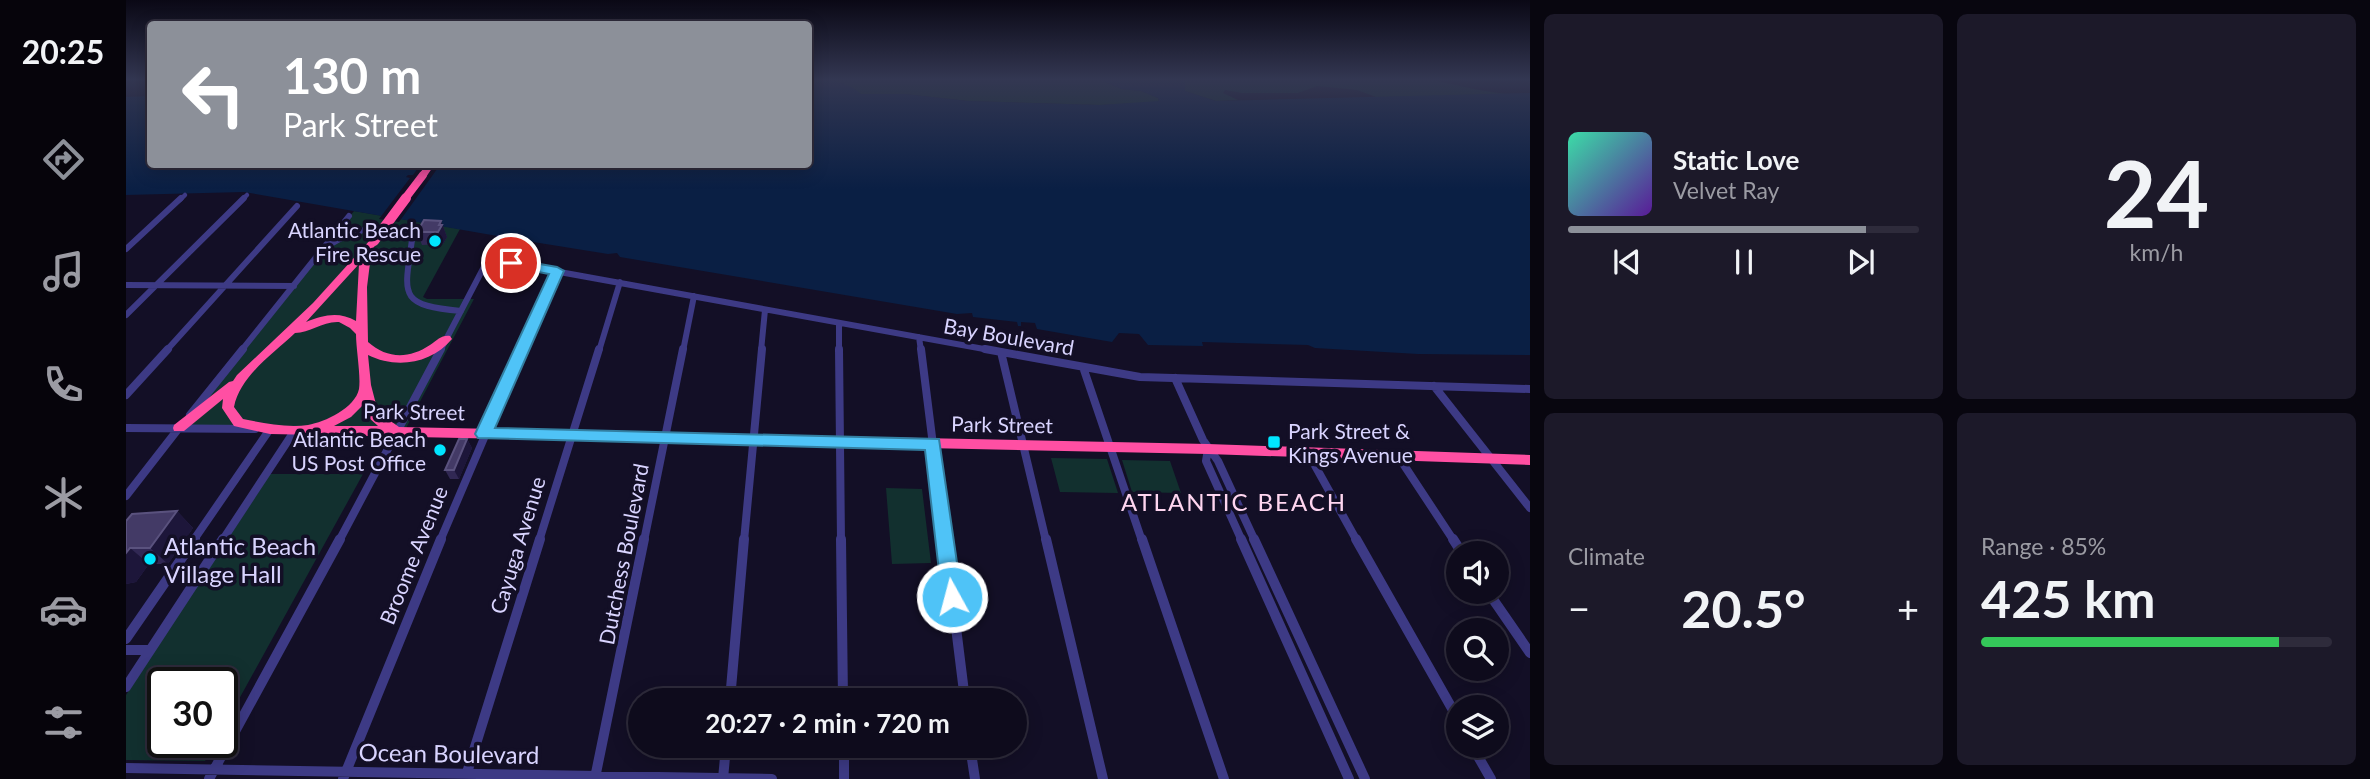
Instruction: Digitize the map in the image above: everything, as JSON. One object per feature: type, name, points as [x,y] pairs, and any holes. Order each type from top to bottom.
[{"type":"highway","points":[[179,428],[241,378],[280,342],[371,246],[428,168]]},
{"type":"highway","points":[[371,246],[360,286],[369,407],[373,414],[398,432]]},
{"type":"highway","points":[[280,342],[312,323],[338,318],[354,323],[376,356],[394,361],[421,355],[446,340]]},
{"type":"highway","points":[[241,378],[230,397],[230,414],[245,426],[269,429]]},
{"type":"highway","points":[[295,430],[318,427],[346,415],[363,394],[366,379]]},
{"type":"highway","name":"Park Street","points":[[269,429],[1208,449],[1530,460]]},
{"type":"street","points":[[126,249],[186,195]]},
{"type":"street","points":[[126,315],[247,195]]},
{"type":"street","points":[[126,396],[297,206]]},
{"type":"street","points":[[126,496],[349,216]]},
{"type":"street","points":[[323,250],[353,232],[388,226],[409,233],[412,240],[405,288],[408,295],[429,307],[461,311]]},
{"type":"street","points":[[211,774],[398,432],[499,238]]},
{"type":"street","name":"Bay Boulevard","points":[[488,259],[1140,377],[1530,389]]},
{"type":"street","name":"Broome Avenue","points":[[345,775],[484,434],[557,271]]},
{"type":"street","name":"Cayuga Avenue","points":[[466,776],[570,435],[620,282]]},
{"type":"street","points":[[126,285],[294,286]]},
{"type":"street","name":"Dutchess Boulevard","points":[[595,778],[694,296]]},
{"type":"street","points":[[731,688],[765,310]]},
{"type":"street","points":[[839,323],[843,688]]},
{"type":"street","points":[[919,337],[964,688]]},
{"type":"street","points":[[1001,352],[1103,779]]},
{"type":"street","points":[[1083,367],[1224,779]]},
{"type":"street","points":[[1175,378],[1208,449],[1218,461],[1365,779]]},
{"type":"street","points":[[1434,386],[1530,508]]},
{"type":"street","name":"Park Street","points":[[126,428],[269,429]]},
{"type":"street","points":[[126,639],[269,429]]},
{"type":"street","points":[[126,687],[295,430]]},
{"type":"street","points":[[1208,449],[1206,461],[1349,779]]},
{"type":"street","points":[[1308,453],[1446,698]]},
{"type":"street","points":[[1398,456],[1454,541]]},
{"type":"street","points":[[1497,604],[1530,653]]},
{"type":"street","points":[[126,650],[150,650]]},
{"type":"street","points":[[723,779],[725,758]]},
{"type":"street","points":[[844,758],[845,779]]},
{"type":"street","points":[[972,758],[975,779]]},
{"type":"street","points":[[1479,758],[1491,779]]},
{"type":"street","name":"Ocean Boulevard","points":[[126,768],[211,774],[772,779]]},
{"type":"green space","points":[[354,211],[460,229],[423,297],[474,299],[405,430],[179,428]]},
{"type":"green space","points":[[1051,458],[1107,459],[1118,493],[1060,492]]},
{"type":"green space","points":[[1122,460],[1170,461],[1181,493],[1132,492]]},
{"type":"green space","points":[[270,474],[363,474],[238,701],[238,667],[147,667],[147,758],[207,758],[205,761],[126,760],[126,695]]},
{"type":"green space","points":[[886,488],[922,489],[931,563],[892,564]]},
{"type":"water","points":[[126,115],[147,115],[147,168],[812,168],[812,115],[1530,115],[1530,355],[1418,354],[1315,348],[1308,345],[1202,342],[1203,346],[1148,345],[1139,334],[1119,333],[1112,342],[1037,329],[1035,323],[1021,322],[1021,326],[1018,326],[1017,322],[973,317],[972,313],[957,314],[620,257],[617,253],[608,254],[527,241],[527,238],[511,235],[509,238],[244,192],[126,195]]},
{"type":"pier","points":[[418,168],[438,168],[399,222],[379,219],[410,178],[406,177],[413,175]]},
{"type":"building","points":[[424,220],[441,221],[439,225],[442,225],[438,232],[417,232]]},
{"type":"building","points":[[459,439],[467,439],[454,470],[445,470]]},
{"type":"building","points":[[177,511],[150,548],[130,548],[126,553],[126,521],[132,514]]},
{"type":"place","name":"Atlantic Beach Fire Rescue","points":[[435,241]]},
{"type":"place","name":"Park Street & Kings Avenue","points":[[1274,442]]},
{"type":"place","name":"Atlantic Beach US Post Office","points":[[440,450]]},
{"type":"place","name":"Atlantic Beach Village Hall","points":[[150,559]]},
{"type":"district","name":"ATLANTIC BEACH","points":[[1234,501]]},
{"type":"route","points":[[511,263],[557,271],[484,434],[933,443],[952,597]]}]
